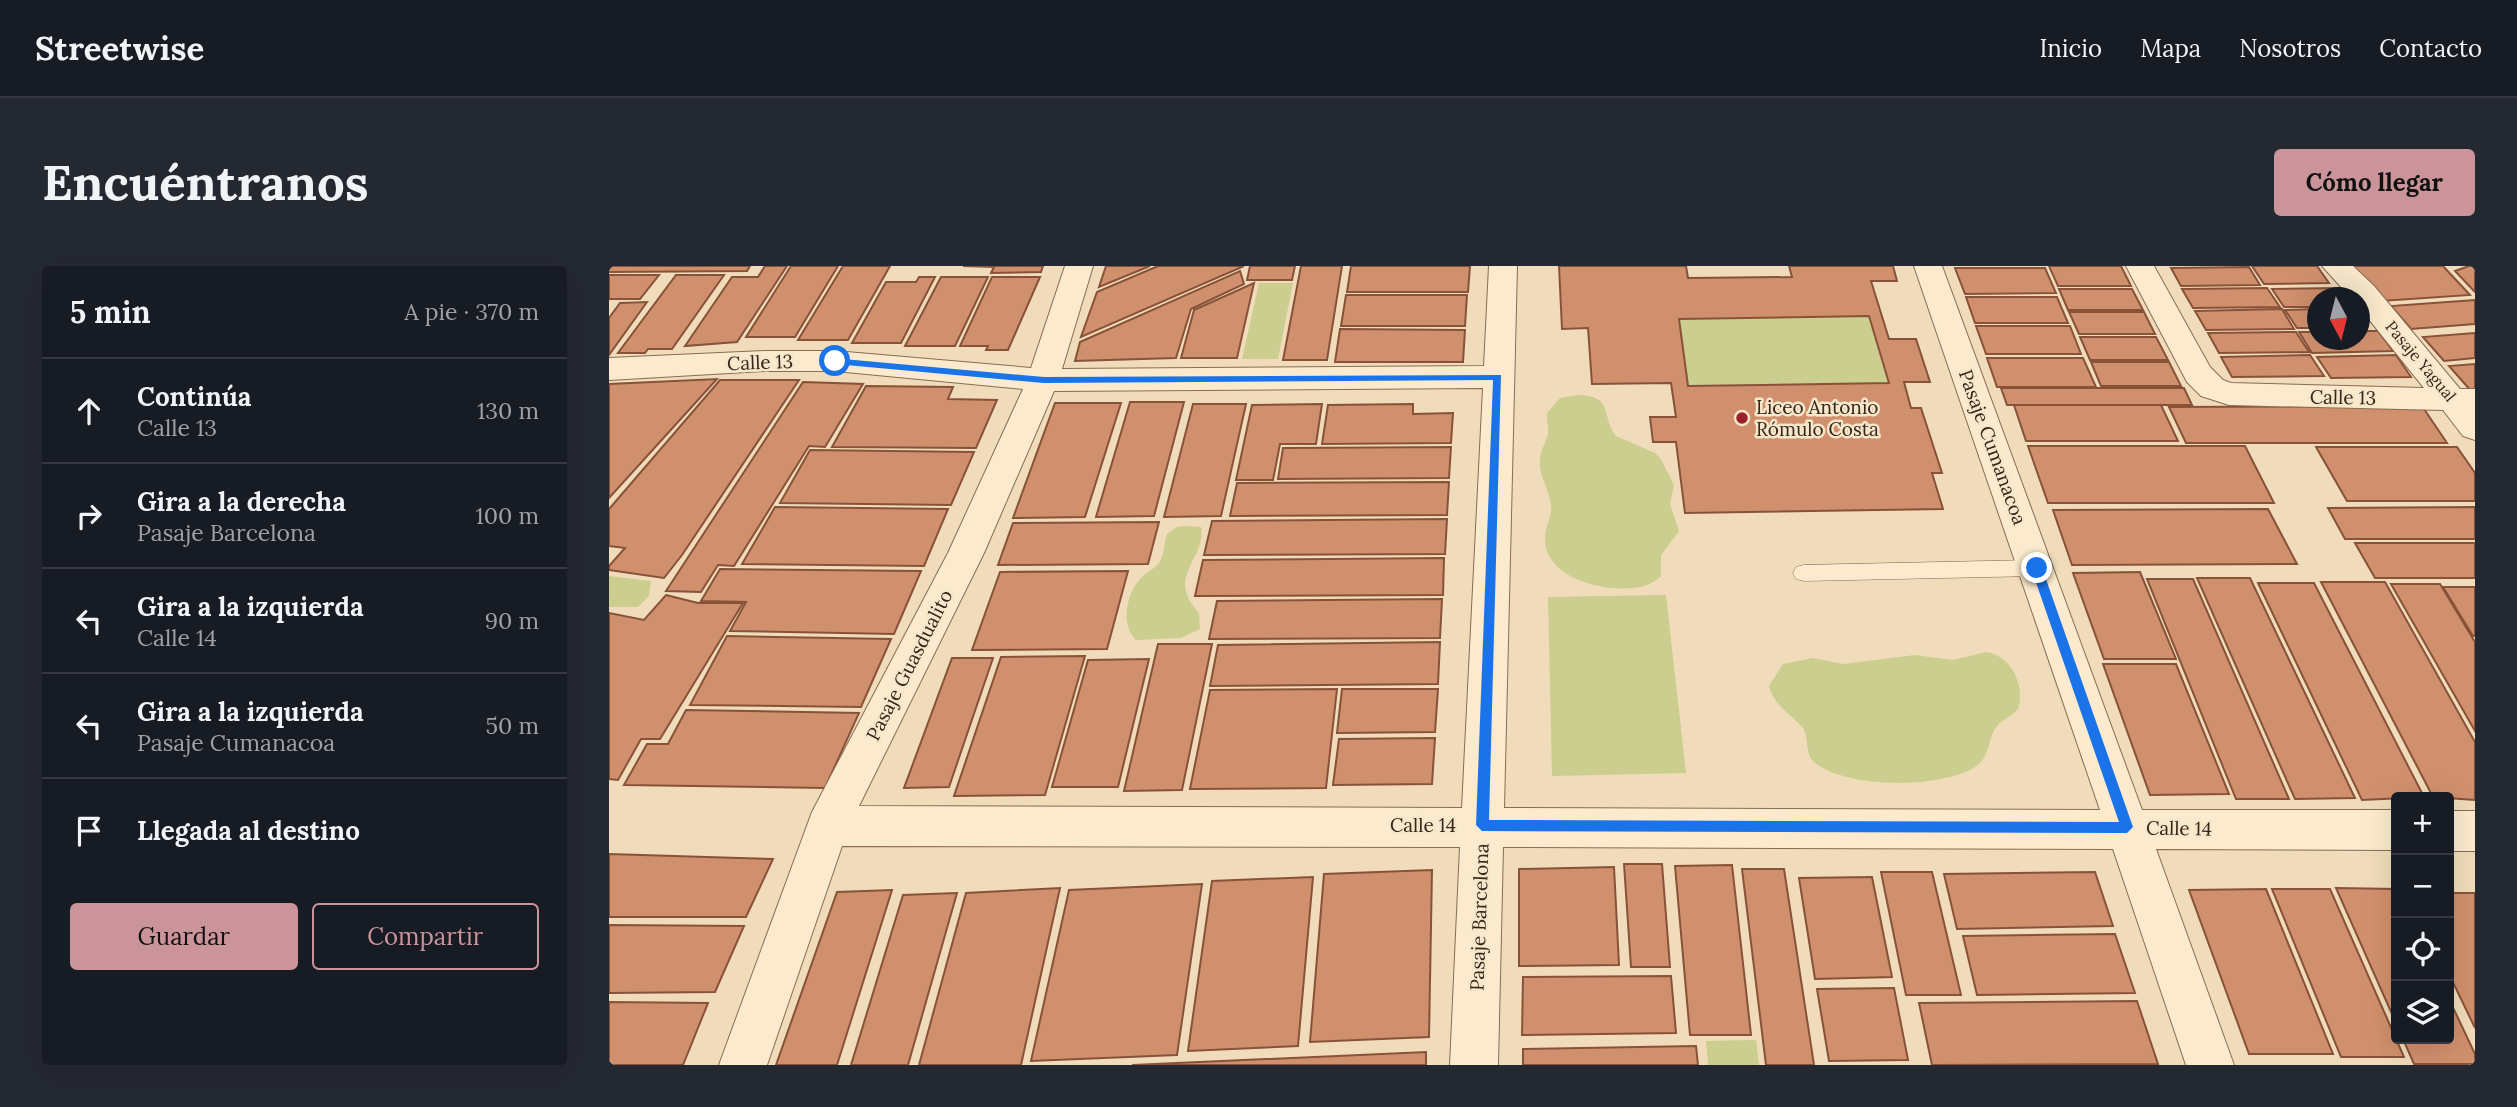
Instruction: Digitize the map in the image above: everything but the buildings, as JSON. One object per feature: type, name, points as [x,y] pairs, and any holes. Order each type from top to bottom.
[{"type":"street","name":"Pasaje Guasdualito","points":[[743,1065],[827,825],[966,553],[1044,380],[1079,266]]},
{"type":"street","name":"Pasaje Barcelona","points":[[1474,1065],[1503,266]]},
{"type":"street","name":"Pasaje Cumanacoa","points":[[1928,266],[2037,568],[2210,1065]]},
{"type":"street","name":"Calle 13","points":[[2140,266],[2198,374],[2212,388],[2229,394],[2464,400]]},
{"type":"street","name":"Pasaje Yagual","points":[[2336,266],[2464,400],[2475,428]]},
{"type":"street","name":"Calle 13","points":[[609,369],[835,361],[1044,380],[1498,377]]},
{"type":"street","name":"Calle 14","points":[[827,825],[2127,827],[2391,830]]},
{"type":"street","points":[[2454,831],[2475,831]]},
{"type":"lane","points":[[1804,573],[2037,568]]},
{"type":"green space","points":[[1259,283],[1293,283],[1278,359],[1242,359]]},
{"type":"green space","points":[[1869,316],[1889,383],[1688,386],[1679,319]]},
{"type":"green space","points":[[1589,396],[1602,403],[1616,436],[1655,453],[1674,485],[1670,504],[1679,531],[1661,555],[1661,576],[1650,584],[1611,588],[1589,584],[1558,567],[1546,548],[1545,536],[1551,505],[1540,461],[1548,434],[1547,413],[1560,398]]},
{"type":"green space","points":[[1177,527],[1201,527],[1201,538],[1189,568],[1185,588],[1189,600],[1199,613],[1200,629],[1181,638],[1136,640],[1128,625],[1127,616],[1133,589],[1144,575],[1159,563],[1167,534]]},
{"type":"green space","points":[[609,576],[651,581],[649,596],[638,607],[609,607]]},
{"type":"green space","points":[[1666,595],[1686,773],[1552,776],[1548,597]]},
{"type":"green space","points":[[1986,652],[2003,659],[2014,673],[2020,691],[2018,709],[1997,726],[1980,763],[1959,774],[1940,779],[1893,783],[1848,777],[1829,771],[1811,758],[1802,727],[1779,704],[1769,686],[1783,664],[1813,658],[1843,664],[1915,655],[1953,660]]},
{"type":"green space","points":[[1756,1040],[1759,1065],[1708,1065],[1706,1041]]},
{"type":"place","name":"Liceo Antonio Rómulo Costa","points":[[1742,418]]},
{"type":"route","points":[[835,361],[1044,380],[1498,377],[1482,825],[2127,827],[2037,568]]}]
